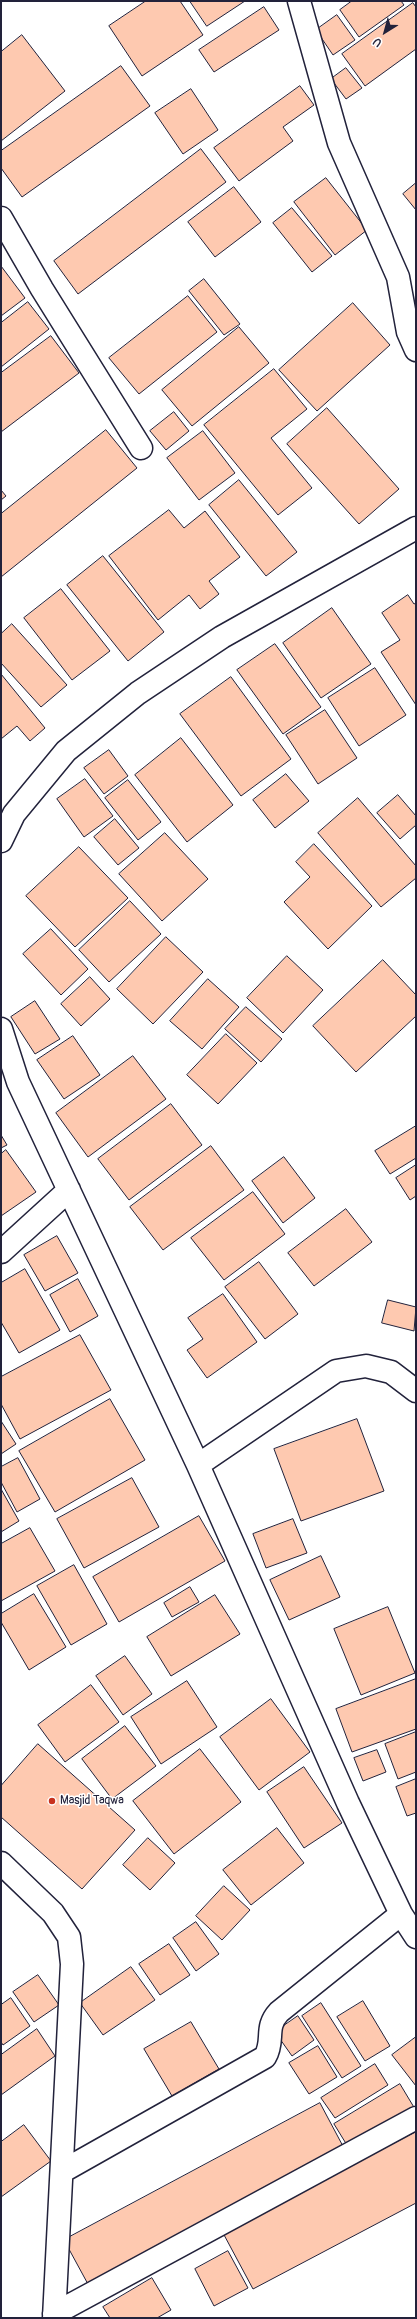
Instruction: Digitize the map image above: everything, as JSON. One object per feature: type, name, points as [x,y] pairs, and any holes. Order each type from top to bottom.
[{"type":"street","points":[[299,1],[339,143],[398,277],[408,332],[416,350]]},
{"type":"street","points":[[1,218],[42,289],[142,448]]},
{"type":"street","points":[[1,841],[14,814],[66,751],[138,693],[222,637],[416,528]]},
{"type":"street","points":[[1,1029],[18,1082],[198,1465],[345,1795],[401,1914],[416,1937]]},
{"type":"street","points":[[1,1252],[70,1190]]},
{"type":"street","points":[[198,1465],[336,1371],[366,1366],[391,1372],[416,1391]]},
{"type":"street","points":[[1,1863],[53,1913],[69,1937],[72,1964],[66,2058],[63,2171],[54,2316]]},
{"type":"street","points":[[63,2171],[265,2056],[271,2047],[269,2028],[272,2020],[279,2012],[401,1914]]},
{"type":"street","points":[[54,2316],[416,2118]]},
{"type":"building","points":[[146,1],[180,1],[203,35],[142,76],[109,26]]},
{"type":"building","points":[[190,1],[245,1],[207,26]]},
{"type":"building","points":[[352,1],[401,1],[404,5],[359,37],[340,10]]},
{"type":"building","points":[[413,3],[416,7],[416,49],[365,86],[342,54]]},
{"type":"building","points":[[264,7],[279,30],[214,72],[199,50]]},
{"type":"building","points":[[337,15],[355,40],[333,55],[316,30]]},
{"type":"building","points":[[22,35],[65,91],[1,141],[1,52]]},
{"type":"building","points":[[121,66],[150,106],[22,197],[1,168],[1,151]]},
{"type":"building","points":[[346,68],[362,88],[346,99],[331,79]]},
{"type":"building","points":[[300,86],[314,105],[283,127],[293,141],[239,181],[214,148]]},
{"type":"building","points":[[191,89],[218,130],[183,154],[155,113]]},
{"type":"building","points":[[201,149],[226,182],[78,294],[54,261]]},
{"type":"building","points":[[326,178],[367,230],[335,255],[294,202]]},
{"type":"building","points":[[416,183],[416,210],[403,194]]},
{"type":"building","points":[[234,187],[261,222],[215,257],[188,222]]},
{"type":"building","points":[[292,208],[332,256],[312,272],[273,223]]},
{"type":"building","points":[[1,266],[25,298],[1,316]]},
{"type":"building","points":[[204,279],[240,324],[224,335],[189,291]]},
{"type":"building","points":[[188,296],[217,332],[139,394],[109,358]]},
{"type":"building","points":[[28,302],[49,329],[1,367],[1,323]]},
{"type":"building","points":[[353,303],[390,345],[317,411],[279,370]]},
{"type":"building","points":[[239,327],[269,363],[192,426],[162,390]]},
{"type":"building","points":[[51,336],[79,373],[1,432],[1,373]]},
{"type":"building","points":[[274,369],[307,409],[271,438],[312,488],[278,515],[204,425]]},
{"type":"building","points":[[327,408],[399,489],[359,524],[287,444]]},
{"type":"building","points":[[174,412],[189,431],[166,450],[150,431]]},
{"type":"building","points":[[106,430],[137,468],[1,577],[1,514]]},
{"type":"building","points":[[203,431],[235,473],[199,500],[167,458]]},
{"type":"building","points":[[239,480],[297,552],[266,576],[209,505]]},
{"type":"building","points":[[1,490],[6,496],[1,500]]},
{"type":"building","points":[[169,510],[184,528],[205,511],[240,557],[209,581],[219,594],[200,609],[189,595],[158,620],[109,556]]},
{"type":"building","points":[[103,556],[164,632],[128,661],[67,585]]},
{"type":"building","points":[[61,589],[110,651],[72,680],[24,618]]},
{"type":"building","points":[[408,595],[414,604],[416,603],[416,705],[381,652],[400,640],[382,613]]},
{"type":"building","points":[[332,608],[371,664],[321,698],[283,643]]},
{"type":"building","points":[[12,624],[67,685],[41,707],[1,663],[1,634]]},
{"type":"building","points":[[275,644],[321,707],[283,734],[237,670]]},
{"type":"building","points":[[375,668],[406,715],[359,746],[328,698]]},
{"type":"building","points":[[1,674],[45,728],[30,741],[17,726],[1,739]]},
{"type":"building","points":[[231,677],[291,759],[241,796],[180,714]]},
{"type":"building","points":[[325,710],[357,758],[318,784],[286,735]]},
{"type":"building","points":[[181,738],[233,805],[187,842],[135,775]]},
{"type":"building","points":[[109,750],[128,776],[104,794],[84,768]]},
{"type":"building","points":[[286,774],[309,801],[275,828],[253,800]]},
{"type":"building","points":[[85,779],[113,816],[84,837],[57,799]]},
{"type":"building","points":[[128,780],[161,822],[138,840],[105,798]]},
{"type":"building","points":[[398,795],[416,816],[416,825],[400,839],[377,813]]},
{"type":"building","points":[[358,798],[416,866],[416,878],[381,907],[318,833]]},
{"type":"building","points":[[115,819],[139,848],[118,865],[94,837]]},
{"type":"building","points":[[165,833],[208,879],[162,921],[119,874]]},
{"type":"building","points":[[314,844],[372,906],[328,949],[284,902],[310,877],[296,862]]},
{"type":"building","points":[[79,847],[128,898],[75,947],[26,896]]},
{"type":"building","points":[[130,901],[161,934],[109,982],[79,950]]},
{"type":"building","points":[[51,929],[88,969],[61,995],[23,954]]},
{"type":"building","points":[[166,937],[203,972],[153,1024],[117,989]]},
{"type":"building","points":[[287,956],[323,990],[283,1033],[247,998]]},
{"type":"building","points":[[383,960],[416,995],[416,1016],[356,1072],[313,1026]]},
{"type":"building","points":[[90,977],[110,999],[81,1026],[61,1004]]},
{"type":"building","points":[[208,979],[239,1007],[202,1049],[170,1021]]},
{"type":"building","points":[[35,1001],[60,1039],[35,1054],[11,1017]]},
{"type":"building","points":[[246,1007],[282,1039],[261,1062],[225,1029]]},
{"type":"building","points":[[226,1034],[257,1063],[218,1104],[187,1075]]},
{"type":"building","points":[[73,1036],[100,1075],[64,1099],[37,1060]]},
{"type":"building","points":[[133,1056],[166,1099],[88,1157],[56,1113]]},
{"type":"building","points":[[171,1104],[202,1145],[129,1200],[98,1159]]},
{"type":"building","points":[[416,1126],[416,1158],[390,1174],[375,1151]]},
{"type":"building","points":[[1,1135],[7,1145],[1,1148]]},
{"type":"building","points":[[211,1146],[244,1190],[163,1250],[130,1207]]},
{"type":"building","points":[[6,1150],[36,1192],[1,1216],[1,1154]]},
{"type":"building","points":[[284,1157],[315,1198],[283,1223],[252,1181]]},
{"type":"building","points":[[416,1165],[416,1196],[410,1200],[396,1178]]},
{"type":"building","points":[[253,1192],[285,1234],[224,1280],[191,1238]]},
{"type":"building","points":[[346,1209],[372,1242],[314,1286],[288,1253]]},
{"type":"building","points":[[57,1236],[78,1273],[45,1291],[24,1255]]},
{"type":"building","points":[[259,1262],[298,1314],[265,1339],[225,1287]]},
{"type":"building","points":[[25,1269],[60,1330],[19,1353],[1,1322],[1,1283]]},
{"type":"building","points":[[78,1279],[98,1316],[70,1332],[50,1295]]},
{"type":"building","points":[[223,1294],[257,1342],[207,1378],[187,1350],[203,1339],[188,1318]]},
{"type":"building","points":[[388,1300],[416,1307],[414,1331],[382,1323]]},
{"type":"building","points":[[80,1335],[111,1390],[20,1439],[1,1404],[1,1377]]},
{"type":"building","points":[[110,1399],[145,1460],[55,1512],[19,1451]]},
{"type":"building","points":[[357,1419],[384,1491],[301,1521],[274,1449]]},
{"type":"building","points":[[1,1421],[16,1444],[1,1454]]},
{"type":"building","points":[[18,1458],[40,1499],[17,1512],[1,1482],[1,1467]]},
{"type":"building","points":[[132,1478],[159,1527],[84,1568],[57,1519]]},
{"type":"building","points":[[1,1489],[19,1521],[1,1532]]},
{"type":"building","points":[[199,1516],[225,1561],[119,1622],[93,1577]]},
{"type":"building","points":[[293,1519],[307,1553],[266,1568],[253,1534]]},
{"type":"building","points":[[30,1528],[55,1571],[1,1601],[1,1544]]},
{"type":"building","points":[[321,1556],[340,1597],[289,1620],[270,1580]]},
{"type":"building","points":[[74,1565],[107,1624],[71,1645],[37,1586]]},
{"type":"building","points":[[190,1587],[199,1602],[172,1617],[164,1603]]},
{"type":"building","points":[[34,1594],[66,1647],[29,1670],[1,1622],[1,1614]]},
{"type":"building","points":[[215,1595],[240,1634],[171,1676],[147,1637]]},
{"type":"building","points":[[388,1607],[415,1673],[361,1695],[334,1629]]},
{"type":"building","points":[[125,1656],[152,1694],[123,1715],[96,1676]]},
{"type":"building","points":[[416,1679],[416,1729],[352,1752],[336,1709]]},
{"type":"building","points":[[187,1681],[217,1727],[161,1764],[131,1717]]},
{"type":"building","points":[[91,1685],[119,1722],[65,1762],[38,1725]]},
{"type":"building","points":[[271,1699],[310,1752],[259,1790],[220,1737]]},
{"type":"building","points":[[125,1726],[156,1766],[112,1799],[82,1759]]},
{"type":"building","points":[[416,1732],[416,1772],[398,1779],[385,1744]]},
{"type":"building","name":"Masjid Taqwa","points":[[38,1744],[135,1830],[82,1889],[1,1817],[1,1786]]},
{"type":"building","points":[[200,1749],[241,1802],[174,1854],[133,1801]]},
{"type":"building","points":[[377,1750],[386,1772],[363,1781],[354,1758]]},
{"type":"building","points":[[304,1767],[342,1823],[304,1848],[267,1792]]},
{"type":"building","points":[[416,1779],[416,1813],[407,1816],[396,1787]]},
{"type":"building","points":[[277,1828],[304,1863],[251,1905],[223,1870]]},
{"type":"building","points":[[148,1838],[175,1863],[150,1890],[123,1865]]},
{"type":"building","points":[[224,1886],[250,1910],[222,1940],[196,1916]]},
{"type":"building","points":[[196,1922],[219,1954],[196,1971],[173,1938]]},
{"type":"building","points":[[169,1944],[190,1975],[160,1995],[139,1964]]},
{"type":"building","points":[[131,1967],[155,2000],[103,2035],[80,2003]]},
{"type":"building","points":[[38,1975],[59,2005],[34,2022],[13,1992]]},
{"type":"building","points":[[11,1998],[30,2026],[3,2045],[1,2042],[1,2005]]},
{"type":"building","points":[[363,2001],[390,2046],[365,2061],[337,2017]]},
{"type":"building","points":[[321,2003],[361,2066],[342,2078],[302,2016]]},
{"type":"building","points":[[298,2016],[314,2040],[292,2056],[275,2032]]},
{"type":"building","points":[[191,2022],[219,2069],[172,2096],[144,2049]]},
{"type":"building","points":[[37,2029],[55,2056],[1,2095],[1,2055]]},
{"type":"building","points":[[416,2037],[416,2086],[392,2055]]},
{"type":"building","points":[[318,2046],[337,2077],[309,2094],[289,2063]]},
{"type":"building","points":[[375,2064],[388,2085],[335,2118],[321,2098]]},
{"type":"building","points":[[400,2084],[415,2109],[350,2150],[334,2124]]},
{"type":"building","points":[[320,2103],[345,2150],[89,2286],[64,2240]]},
{"type":"building","points":[[24,2125],[51,2161],[1,2197],[1,2142]]},
{"type":"building","points":[[416,2132],[416,2203],[253,2289],[223,2233]]},
{"type":"building","points":[[228,2251],[248,2288],[214,2306],[195,2269]]},
{"type":"building","points":[[152,2278],[171,2310],[157,2318],[110,2318],[103,2307]]},
{"type":"place","name":"Masjid Taqwa","points":[[52,1801]]}]
